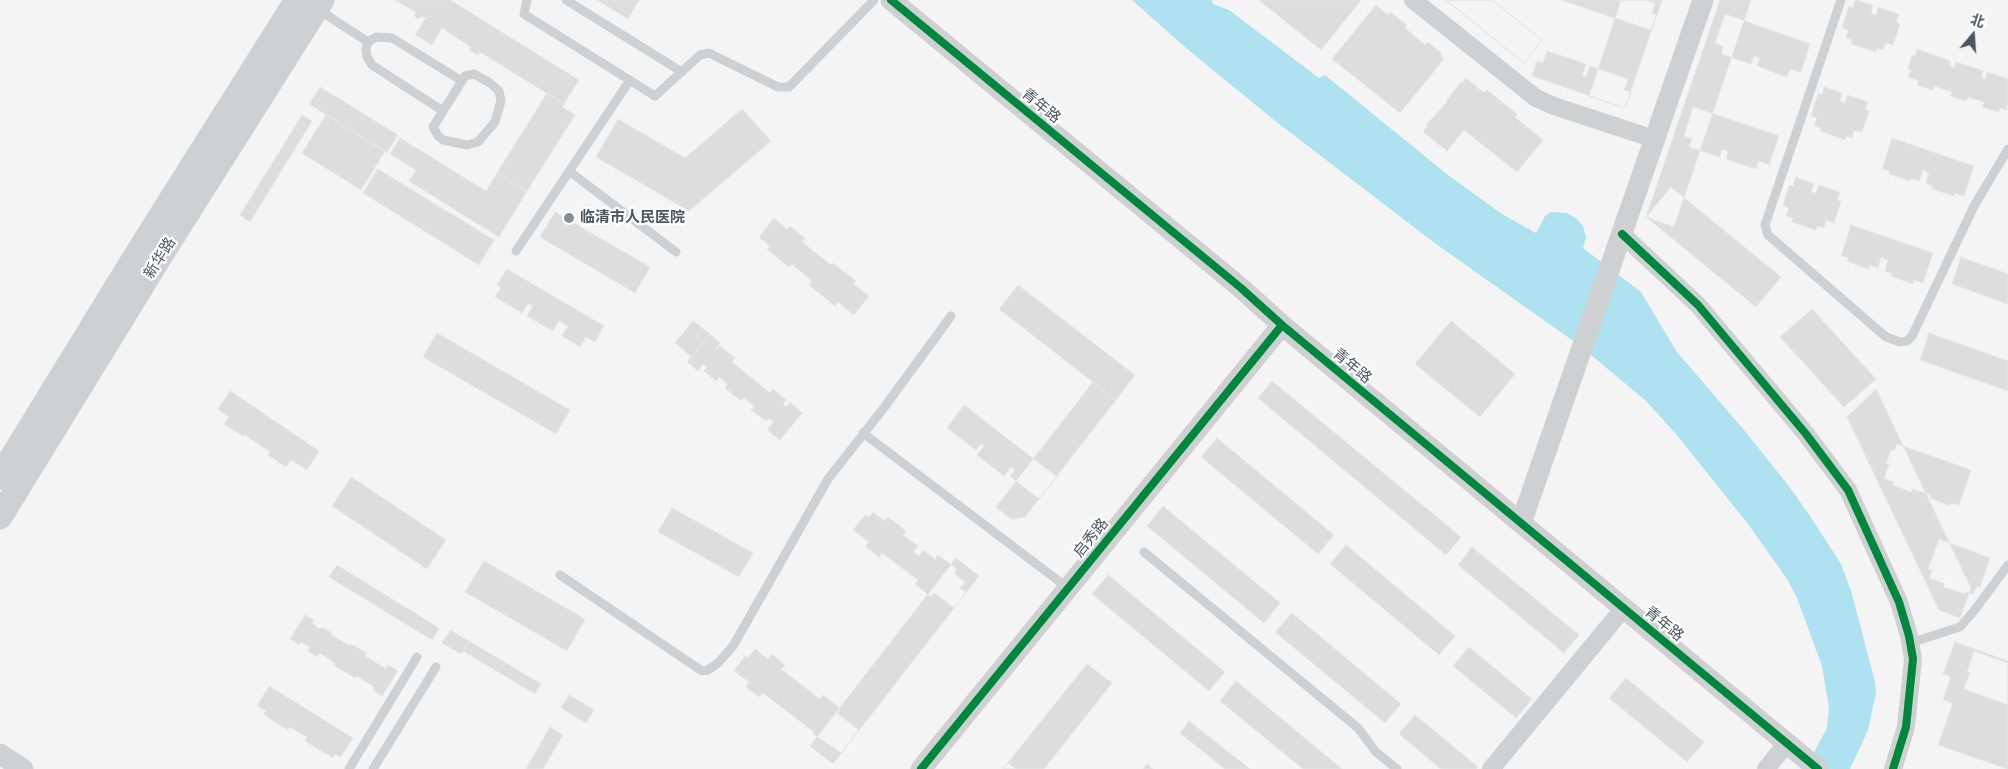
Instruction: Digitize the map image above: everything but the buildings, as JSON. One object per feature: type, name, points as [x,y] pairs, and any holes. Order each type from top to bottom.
[{"type":"main road","name":"新华路","points":[[0,477],[144,244],[312,3]]},
{"type":"main road","name":"新华路","points":[[0,517],[312,3]]},
{"type":"street","name":"青年路","points":[[891,0],[1241,288],[1282,325],[1818,769]]},
{"type":"street","points":[[1413,0],[1536,98],[1554,106],[1642,134]]},
{"type":"street","points":[[1614,242],[1642,134],[1688,0]]},
{"type":"street","points":[[1516,518],[1572,357],[1703,0]]},
{"type":"street","points":[[1614,242],[1698,305],[1806,434],[1848,490],[1899,602],[1913,659],[1913,675],[1906,727],[1893,769]]},
{"type":"street","name":"启秀路","points":[[921,769],[1282,325]]},
{"type":"street","points":[[1491,769],[1623,609]]},
{"type":"street","points":[[1766,769],[1792,747]]},
{"type":"street","points":[[0,754],[23,769]]},
{"type":"lane","points":[[526,0],[524,14],[656,96],[700,55],[709,53],[778,87],[789,87],[874,0]]},
{"type":"lane","points":[[566,0],[682,72]]},
{"type":"lane","points":[[1841,0],[1765,225],[1768,235],[1886,337],[1900,342],[1907,341],[1912,336],[1974,206],[2008,148]]},
{"type":"lane","points":[[312,3],[368,42]]},
{"type":"lane","points":[[443,111],[372,65],[367,57],[366,48],[368,42],[376,37],[392,38],[462,81]]},
{"type":"lane","points":[[474,74],[490,83],[499,91],[501,101],[495,122],[478,142],[467,145],[443,140],[438,136],[433,127],[443,111],[465,76],[474,74]]},
{"type":"lane","points":[[516,251],[630,80]]},
{"type":"lane","points":[[569,171],[676,252]]},
{"type":"lane","points":[[560,575],[702,671],[708,670],[718,663],[733,646],[828,479],[883,409],[951,316]]},
{"type":"lane","points":[[863,433],[1068,588]]},
{"type":"lane","points":[[1144,552],[1358,728],[1376,752],[1397,769]]},
{"type":"lane","points":[[1910,643],[1960,627],[2008,565]]},
{"type":"lane","points":[[349,769],[417,657]]},
{"type":"lane","points":[[373,769],[436,667]]},
{"type":"water","points":[[1132,0],[1212,0],[1213,4],[1229,10],[1319,78],[1325,75],[1448,175],[1502,214],[1536,233],[1545,216],[1551,212],[1567,213],[1577,219],[1583,226],[1586,237],[1583,248],[1641,292],[1677,352],[1788,485],[1841,564],[1852,594],[1875,682],[1876,693],[1868,730],[1850,769],[1805,769],[1827,728],[1829,708],[1822,666],[1797,598],[1787,579],[1748,524],[1676,434],[1646,401],[1579,345],[1436,244],[1274,120],[1186,48]]},
{"type":"cycle path","points":[[891,0],[1241,288],[1282,325],[1818,769]]},
{"type":"cycle path","points":[[1622,234],[1698,305],[1806,434],[1848,490],[1899,602],[1909,636],[1913,659],[1906,727],[1893,769]]},
{"type":"cycle path","points":[[921,769],[1282,325]]},
{"type":"place","name":"临清市人民医院","points":[[569,218]]}]
